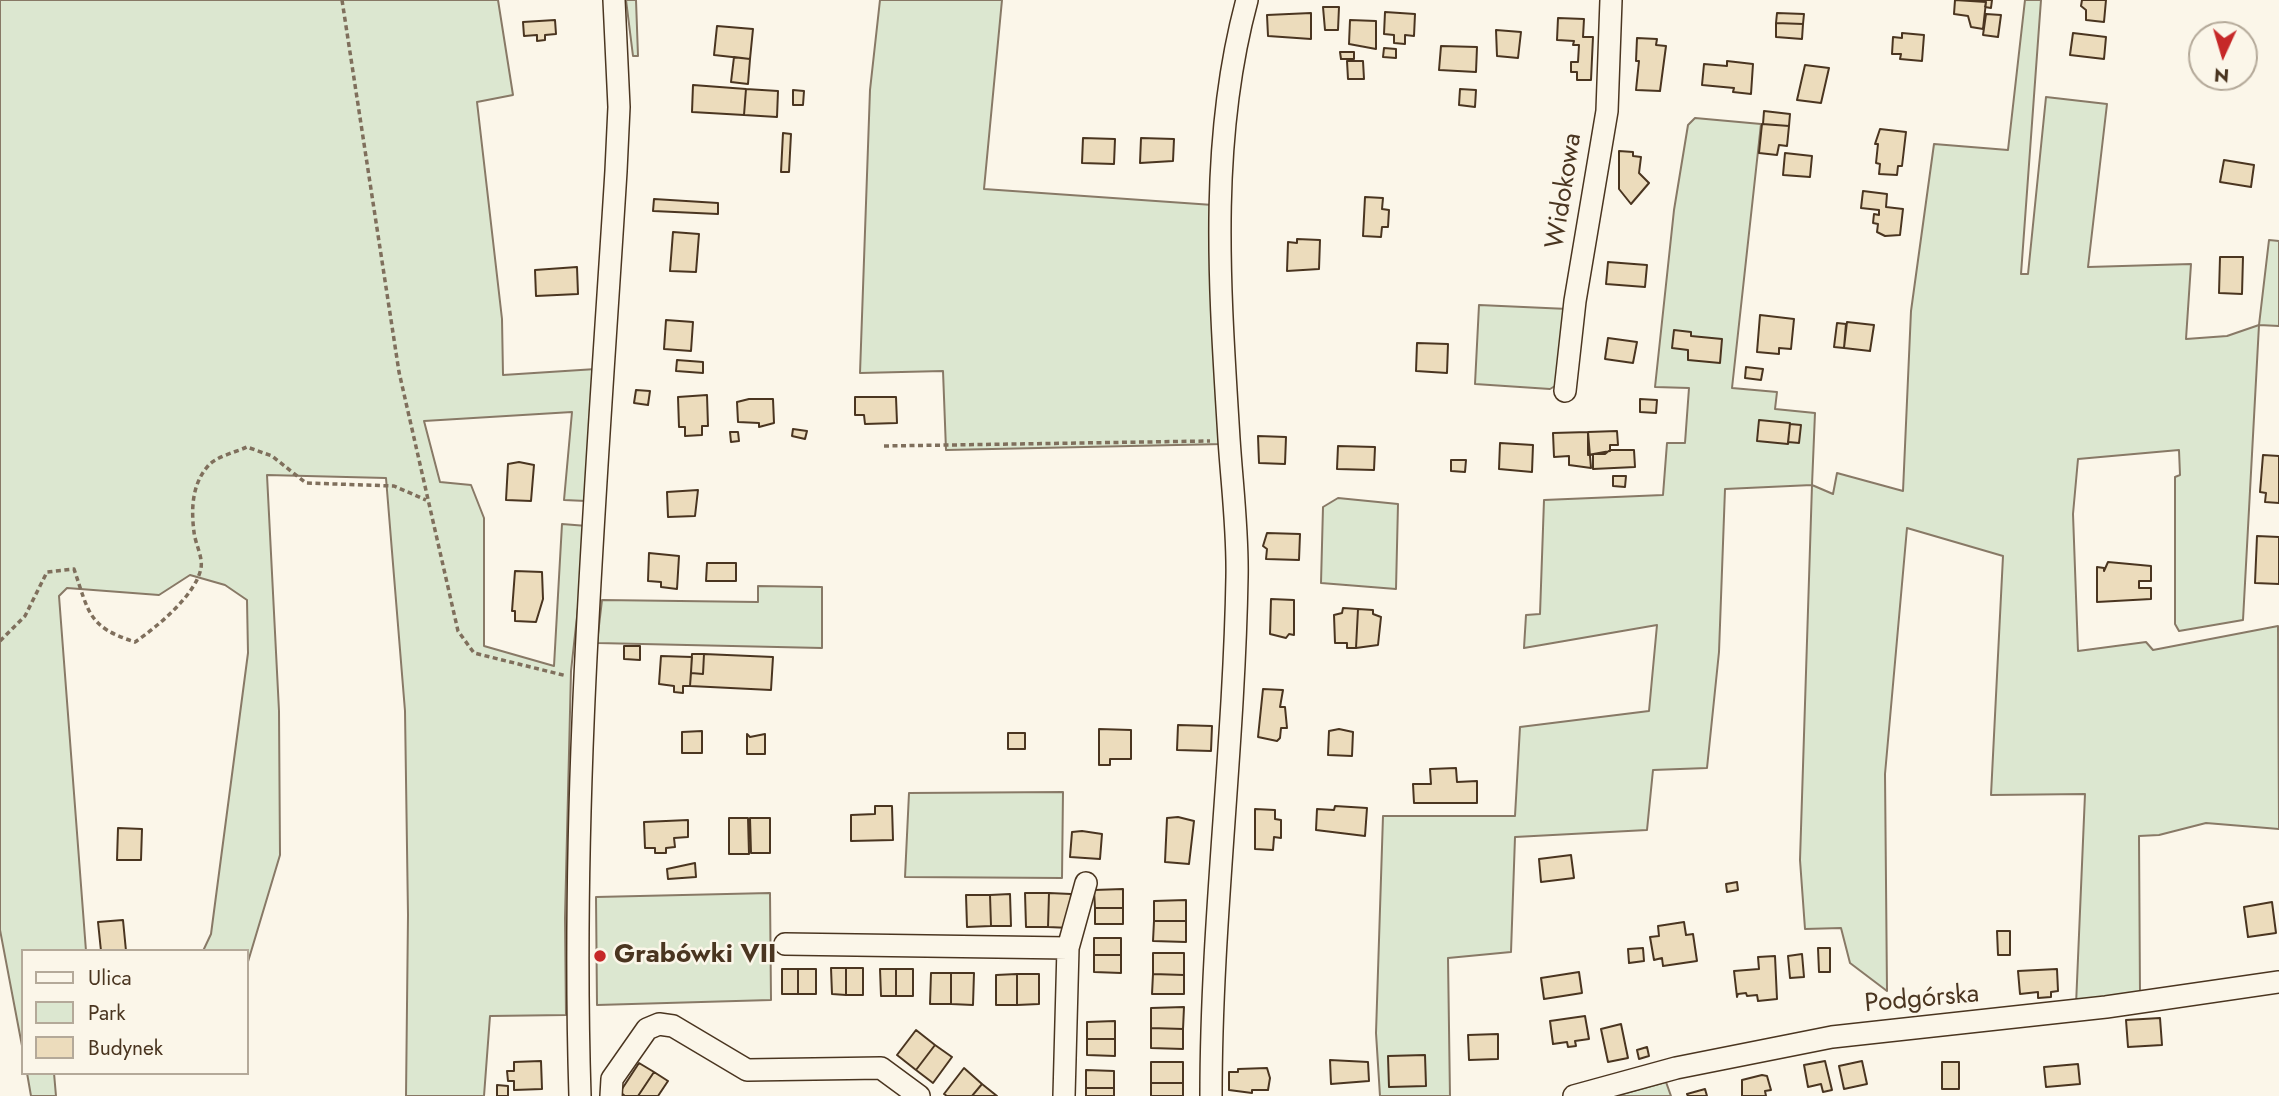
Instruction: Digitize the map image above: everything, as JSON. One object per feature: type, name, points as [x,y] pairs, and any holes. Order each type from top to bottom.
[{"type":"street","points":[[580,1096],[578,890],[583,679],[616,171],[618,107],[614,0]]},
{"type":"street","points":[[1211,1096],[1211,1007],[1228,789],[1238,574],[1219,225],[1221,148],[1236,41],[1247,0]]},
{"type":"street","name":"Widokowa","points":[[1565,391],[1575,301],[1607,111],[1611,0]]},
{"type":"street","points":[[1064,1096],[1068,948],[1086,883]]},
{"type":"street","points":[[785,944],[1068,948]]},
{"type":"street","name":"Podgórska","points":[[1574,1096],[1676,1068],[1832,1037],[2106,1007],[2279,982]]},
{"type":"street","points":[[611,1096],[612,1079],[647,1029],[659,1024],[673,1026],[747,1070],[881,1068],[919,1096]]},
{"type":"path","points":[[342,0],[399,372],[426,500],[458,631],[474,653],[583,679]]},
{"type":"path","points":[[884,446],[1229,440]]},
{"type":"path","points":[[0,641],[25,616],[47,572],[74,569],[94,622],[110,634],[135,642],[159,625],[175,606],[193,592],[201,566],[194,531],[192,499],[203,476],[209,464],[247,447],[272,456],[306,483],[394,486],[426,500]]},
{"type":"green space","points":[[0,0],[498,0],[513,95],[477,102],[502,319],[503,375],[596,369],[586,501],[564,500],[572,412],[424,421],[440,482],[471,485],[484,518],[484,646],[554,666],[562,524],[587,526],[571,671],[565,918],[566,1015],[490,1016],[484,1096],[406,1096],[408,915],[405,711],[386,478],[267,475],[279,711],[280,855],[248,962],[248,949],[204,949],[211,934],[248,653],[247,600],[225,585],[190,575],[159,595],[67,588],[59,596],[86,949],[21,949],[21,1040],[0,930]]},
{"type":"green space","points":[[626,0],[636,0],[638,56],[633,56]]},
{"type":"green space","points":[[880,0],[1002,0],[984,189],[1213,205],[1223,444],[946,450],[943,371],[860,373],[870,90]]},
{"type":"green space","points":[[2025,0],[2041,0],[2021,274],[2028,274],[2046,97],[2107,104],[2088,267],[2191,264],[2186,339],[2227,336],[2259,325],[2243,620],[2179,631],[2175,624],[2175,477],[2180,475],[2179,450],[2078,459],[2073,514],[2078,651],[2146,642],[2153,650],[2278,626],[2279,829],[2206,823],[2159,835],[2139,836],[2140,994],[2076,1005],[2085,794],[1991,795],[2003,556],[1907,528],[1885,774],[1887,991],[1850,963],[1841,928],[1805,929],[1800,860],[1812,485],[1833,494],[1837,473],[1903,491],[1911,311],[1934,144],[2008,150]]},
{"type":"green space","points":[[1695,118],[1761,124],[1732,388],[1777,392],[1775,409],[1815,413],[1812,485],[1725,489],[1719,652],[1707,768],[1653,770],[1647,830],[1515,837],[1511,952],[1448,958],[1450,1096],[1380,1096],[1376,1033],[1383,816],[1515,816],[1520,727],[1649,711],[1657,625],[1524,648],[1526,615],[1540,614],[1544,500],[1663,495],[1667,443],[1685,443],[1689,388],[1655,387],[1674,210],[1688,125]]},
{"type":"green space","points":[[2269,240],[2279,241],[2279,326],[2259,325]]},
{"type":"green space","points":[[1479,305],[1568,309],[1560,383],[1550,389],[1475,384]]},
{"type":"green space","points":[[1338,498],[1398,504],[1396,589],[1321,583],[1323,507]]},
{"type":"green space","points":[[758,586],[822,587],[822,648],[597,643],[602,600],[758,602]]},
{"type":"green space","points":[[1063,792],[1062,878],[905,877],[909,793]]},
{"type":"green space","points":[[770,893],[771,1000],[597,1005],[596,897]]},
{"type":"green space","points":[[27,1075],[54,1075],[56,1096],[31,1096]]},
{"type":"green space","points":[[1666,1082],[1671,1096],[1615,1096]]},
{"type":"building","points":[[1955,0],[1986,2],[1983,29],[1971,27],[1968,16],[1954,14]]},
{"type":"building","points":[[1972,0],[1992,0],[1991,8],[1985,7],[1986,2]]},
{"type":"building","points":[[2082,0],[2106,0],[2104,22],[2086,20],[2086,10],[2081,6]]},
{"type":"building","points":[[1323,7],[1339,7],[1338,30],[1325,30]]},
{"type":"building","points":[[1385,12],[1415,14],[1414,36],[1405,35],[1405,44],[1394,43],[1394,35],[1384,34]]},
{"type":"building","points":[[1311,13],[1311,39],[1268,36],[1267,15]]},
{"type":"building","points":[[1777,13],[1804,14],[1803,24],[1776,23]]},
{"type":"building","points":[[1986,14],[2001,15],[1998,37],[1983,35]]},
{"type":"building","points":[[1558,18],[1584,19],[1583,37],[1593,37],[1591,80],[1577,80],[1577,72],[1571,72],[1571,62],[1578,62],[1579,45],[1573,45],[1574,41],[1557,40]]},
{"type":"building","points":[[555,20],[556,34],[545,35],[545,40],[537,41],[537,35],[524,36],[523,22]]},
{"type":"building","points":[[1350,20],[1376,21],[1376,49],[1349,44]]},
{"type":"building","points":[[1776,23],[1803,24],[1802,39],[1776,37]]},
{"type":"building","points":[[717,26],[753,29],[750,59],[714,55]]},
{"type":"building","points":[[1496,30],[1521,32],[1518,58],[1497,56]]},
{"type":"building","points":[[1902,33],[1924,35],[1922,61],[1900,59],[1901,54],[1892,54],[1893,37],[1902,38]]},
{"type":"building","points":[[2073,33],[2106,37],[2104,59],[2070,55]]},
{"type":"building","points":[[1637,38],[1657,39],[1656,45],[1666,46],[1660,91],[1636,90],[1639,61],[1636,61]]},
{"type":"building","points":[[1441,46],[1477,47],[1476,72],[1439,70]]},
{"type":"building","points":[[1384,48],[1396,49],[1396,58],[1383,57]]},
{"type":"building","points":[[1340,52],[1354,52],[1354,59],[1341,59]]},
{"type":"building","points":[[734,57],[750,59],[748,84],[731,82]]},
{"type":"building","points":[[1347,61],[1363,61],[1364,79],[1348,79]]},
{"type":"building","points":[[1727,61],[1753,64],[1751,94],[1733,92],[1734,88],[1702,85],[1704,64],[1727,66]]},
{"type":"building","points":[[1805,65],[1829,68],[1821,103],[1797,100]]},
{"type":"building","points":[[693,85],[746,89],[744,115],[692,112]]},
{"type":"building","points":[[746,89],[778,91],[777,117],[744,115]]},
{"type":"building","points":[[1460,89],[1476,90],[1475,107],[1459,105]]},
{"type":"building","points":[[793,90],[804,91],[803,105],[793,105]]},
{"type":"building","points":[[1764,111],[1790,114],[1789,126],[1763,124]]},
{"type":"building","points":[[1762,124],[1789,126],[1787,146],[1779,145],[1777,155],[1759,153]]},
{"type":"building","points":[[1880,129],[1906,132],[1902,166],[1898,166],[1897,175],[1879,174],[1880,164],[1876,163],[1878,144],[1875,144]]},
{"type":"building","points":[[783,133],[791,134],[789,172],[781,172]]},
{"type":"building","points":[[1083,138],[1115,139],[1114,164],[1082,163]]},
{"type":"building","points":[[1141,138],[1174,139],[1173,161],[1140,163]]},
{"type":"building","points":[[1619,151],[1633,152],[1633,156],[1641,157],[1639,173],[1649,183],[1631,204],[1619,189]]},
{"type":"building","points":[[1785,153],[1812,156],[1810,177],[1783,175]]},
{"type":"building","points":[[2224,160],[2254,165],[2251,187],[2220,182]]},
{"type":"building","points":[[1863,191],[1887,194],[1886,207],[1903,209],[1900,235],[1885,236],[1877,232],[1878,224],[1873,223],[1874,214],[1879,215],[1879,210],[1861,208]]},
{"type":"building","points":[[1365,197],[1383,198],[1382,209],[1389,210],[1388,227],[1382,227],[1381,237],[1363,236]]},
{"type":"building","points":[[654,199],[718,203],[718,214],[653,211]]},
{"type":"building","points":[[673,232],[699,234],[696,272],[670,271]]},
{"type":"building","points":[[1297,239],[1320,240],[1319,269],[1287,271],[1288,242],[1297,243]]},
{"type":"building","points":[[2220,257],[2243,257],[2242,294],[2219,293]]},
{"type":"building","points":[[1608,262],[1647,265],[1645,287],[1606,284]]},
{"type":"building","points":[[577,267],[578,294],[536,296],[535,270]]},
{"type":"building","points":[[1760,315],[1794,319],[1791,349],[1779,348],[1779,354],[1757,352]]},
{"type":"building","points":[[666,320],[693,322],[691,351],[664,349]]},
{"type":"building","points":[[1847,322],[1874,325],[1870,351],[1844,348]]},
{"type":"building","points":[[1837,323],[1846,324],[1844,348],[1834,347]]},
{"type":"building","points":[[1674,330],[1691,332],[1691,336],[1722,339],[1720,363],[1688,360],[1688,350],[1672,348]]},
{"type":"building","points":[[1608,338],[1637,342],[1633,363],[1605,359]]},
{"type":"building","points":[[1417,343],[1448,344],[1447,373],[1416,371]]},
{"type":"building","points":[[677,360],[703,362],[703,373],[676,371]]},
{"type":"building","points":[[1746,367],[1763,369],[1761,380],[1745,378]]},
{"type":"building","points":[[636,390],[650,391],[648,405],[634,403]]},
{"type":"building","points":[[707,395],[708,426],[702,426],[702,435],[685,436],[685,427],[679,427],[678,397]]},
{"type":"building","points":[[855,397],[896,397],[897,423],[865,424],[864,415],[855,415]]},
{"type":"building","points":[[773,399],[774,423],[759,427],[759,423],[738,422],[737,402]]},
{"type":"building","points":[[1640,399],[1657,400],[1656,413],[1640,412]]},
{"type":"building","points":[[1759,420],[1790,423],[1788,444],[1757,441]]},
{"type":"building","points":[[1790,424],[1801,425],[1799,443],[1788,442]]},
{"type":"building","points":[[793,429],[807,431],[805,439],[792,436]]},
{"type":"building","points":[[1617,431],[1618,445],[1610,445],[1610,451],[1588,455],[1588,432]]},
{"type":"building","points":[[730,432],[738,432],[739,441],[731,442]]},
{"type":"building","points":[[1588,432],[1591,468],[1569,465],[1569,456],[1554,457],[1553,433]]},
{"type":"building","points":[[1258,436],[1286,437],[1285,464],[1259,463]]},
{"type":"building","points":[[1500,443],[1533,445],[1532,472],[1499,469]]},
{"type":"building","points":[[1338,446],[1375,447],[1374,470],[1337,469]]},
{"type":"building","points":[[1610,450],[1634,450],[1635,467],[1593,469],[1593,454],[1605,454]]},
{"type":"building","points":[[2263,455],[2279,456],[2279,503],[2265,502],[2266,493],[2260,492]]},
{"type":"building","points":[[1451,460],[1466,460],[1465,472],[1451,471]]},
{"type":"building","points":[[519,462],[534,465],[531,501],[506,500],[508,464]]},
{"type":"building","points":[[1613,476],[1626,476],[1625,487],[1613,486]]},
{"type":"building","points":[[698,490],[695,516],[668,517],[667,492]]},
{"type":"building","points":[[1267,533],[1300,534],[1299,560],[1266,559],[1267,549],[1263,546]]},
{"type":"building","points":[[2257,536],[2279,537],[2279,584],[2255,583]]},
{"type":"building","points":[[649,553],[679,556],[677,589],[661,587],[661,582],[648,581]]},
{"type":"building","points":[[2108,562],[2151,566],[2151,581],[2139,581],[2139,588],[2151,588],[2151,599],[2097,602],[2097,567],[2104,568],[2104,571]]},
{"type":"building","points":[[707,563],[736,563],[736,581],[706,581]]},
{"type":"building","points":[[515,571],[542,572],[543,599],[536,622],[515,621],[515,611],[512,611]]},
{"type":"building","points":[[1271,599],[1294,600],[1294,635],[1289,634],[1286,638],[1270,634]]},
{"type":"building","points":[[1343,608],[1358,609],[1356,648],[1347,648],[1347,643],[1335,643],[1334,615],[1342,613]]},
{"type":"building","points":[[1358,609],[1373,610],[1373,614],[1381,617],[1378,645],[1356,648]]},
{"type":"building","points":[[624,646],[640,646],[640,660],[624,659]]},
{"type":"building","points":[[692,654],[704,654],[703,674],[691,673]]},
{"type":"building","points":[[704,654],[773,657],[771,690],[690,686],[691,673],[703,674]]},
{"type":"building","points":[[661,656],[692,657],[690,686],[683,686],[683,693],[674,692],[674,686],[659,684]]},
{"type":"building","points":[[1263,689],[1283,690],[1280,707],[1285,707],[1287,728],[1281,728],[1277,741],[1258,737]]},
{"type":"building","points":[[1178,725],[1212,726],[1211,751],[1177,750]]},
{"type":"building","points":[[1099,729],[1131,730],[1131,759],[1110,759],[1110,765],[1099,765]]},
{"type":"building","points":[[1339,729],[1353,732],[1352,756],[1328,755],[1329,731]]},
{"type":"building","points":[[702,731],[702,753],[682,753],[682,732]]},
{"type":"building","points":[[1008,733],[1025,733],[1025,749],[1008,749]]},
{"type":"building","points":[[747,734],[750,737],[765,734],[765,754],[747,754]]},
{"type":"building","points":[[1456,768],[1457,782],[1477,781],[1477,803],[1414,803],[1413,784],[1431,784],[1430,769]]},
{"type":"building","points":[[875,806],[892,806],[893,840],[851,841],[851,815],[875,814]]},
{"type":"building","points":[[1335,806],[1367,808],[1365,836],[1316,830],[1317,809],[1334,810]]},
{"type":"building","points":[[1255,809],[1275,810],[1275,819],[1281,820],[1281,838],[1274,837],[1273,850],[1255,849]]},
{"type":"building","points":[[1178,817],[1194,821],[1189,864],[1165,862],[1167,818]]},
{"type":"building","points":[[729,818],[748,818],[749,854],[729,854]]},
{"type":"building","points":[[750,818],[770,818],[770,853],[751,853]]},
{"type":"building","points":[[688,820],[688,837],[674,838],[675,847],[666,848],[666,853],[655,853],[655,848],[645,848],[644,822]]},
{"type":"building","points":[[118,828],[142,829],[141,860],[117,860]]},
{"type":"building","points":[[1072,832],[1102,834],[1100,859],[1070,857]]},
{"type":"building","points":[[1571,855],[1574,878],[1541,882],[1539,859]]},
{"type":"building","points":[[695,863],[696,877],[668,879],[667,869]]},
{"type":"building","points":[[1737,882],[1738,890],[1727,892],[1726,884]]},
{"type":"building","points":[[1123,889],[1123,908],[1095,908],[1094,890]]},
{"type":"building","points":[[1025,893],[1049,893],[1048,927],[1026,927]]},
{"type":"building","points":[[1049,893],[1071,894],[1070,928],[1048,927]]},
{"type":"building","points":[[1010,894],[1011,926],[991,926],[990,895]]},
{"type":"building","points":[[966,895],[990,895],[991,926],[967,927]]},
{"type":"building","points":[[1186,900],[1186,921],[1154,921],[1154,901]]},
{"type":"building","points":[[2272,902],[2276,933],[2248,937],[2244,907]]},
{"type":"building","points":[[1095,908],[1123,908],[1123,924],[1095,924]]},
{"type":"building","points":[[123,920],[126,949],[101,949],[98,922]]},
{"type":"building","points":[[1154,921],[1186,921],[1186,942],[1153,941]]},
{"type":"building","points":[[1684,922],[1686,935],[1693,934],[1697,961],[1663,966],[1662,958],[1654,960],[1650,937],[1659,936],[1658,926]]},
{"type":"building","points":[[1997,931],[2010,931],[2010,955],[1998,955]]},
{"type":"building","points":[[1094,938],[1121,938],[1121,955],[1094,955]]},
{"type":"building","points":[[1643,948],[1644,961],[1629,963],[1628,949]]},
{"type":"building","points":[[1818,948],[1830,948],[1830,972],[1819,972]]},
{"type":"building","points":[[1153,953],[1184,953],[1184,975],[1153,974]]},
{"type":"building","points":[[1802,954],[1804,977],[1790,978],[1788,956]]},
{"type":"building","points":[[1094,955],[1121,955],[1121,973],[1094,972]]},
{"type":"building","points":[[1775,956],[1777,999],[1758,1001],[1757,995],[1747,996],[1746,993],[1738,994],[1737,997],[1734,971],[1759,969],[1758,957]]},
{"type":"building","points":[[831,968],[846,968],[846,995],[832,994]]},
{"type":"building","points":[[846,968],[863,968],[863,995],[846,995]]},
{"type":"building","points":[[782,969],[798,969],[798,994],[782,994]]},
{"type":"building","points":[[798,969],[816,969],[816,994],[798,994]]},
{"type":"building","points":[[880,969],[896,969],[896,996],[881,996]]},
{"type":"building","points":[[896,969],[913,969],[913,996],[896,996]]},
{"type":"building","points":[[2057,969],[2058,991],[2051,992],[2051,997],[2038,998],[2038,992],[2020,994],[2018,971]]},
{"type":"building","points":[[1579,972],[1582,993],[1544,999],[1541,978]]},
{"type":"building","points":[[931,973],[951,973],[951,1004],[930,1004]]},
{"type":"building","points":[[951,973],[974,973],[973,1005],[951,1004]]},
{"type":"building","points":[[1017,974],[1017,1005],[996,1005],[996,975]]},
{"type":"building","points":[[1017,974],[1039,974],[1039,1004],[1017,1005]]},
{"type":"building","points":[[1153,974],[1184,975],[1184,994],[1152,994]]},
{"type":"building","points":[[1184,1007],[1183,1029],[1151,1028],[1151,1008]]},
{"type":"building","points":[[1585,1016],[1589,1039],[1575,1041],[1576,1046],[1568,1047],[1567,1042],[1553,1044],[1550,1021]]},
{"type":"building","points":[[2160,1018],[2162,1045],[2128,1047],[2126,1020]]},
{"type":"building","points":[[1115,1021],[1115,1039],[1087,1039],[1087,1022]]},
{"type":"building","points":[[1621,1024],[1628,1058],[1608,1062],[1601,1029]]},
{"type":"building","points":[[1151,1028],[1183,1029],[1183,1049],[1151,1048]]},
{"type":"building","points":[[916,1030],[935,1045],[916,1070],[897,1055]]},
{"type":"building","points":[[1498,1034],[1498,1059],[1469,1060],[1468,1035]]},
{"type":"building","points":[[1087,1039],[1115,1039],[1115,1056],[1087,1055]]},
{"type":"building","points":[[935,1045],[952,1057],[933,1083],[916,1070]]},
{"type":"building","points":[[1647,1047],[1649,1056],[1639,1059],[1637,1050]]},
{"type":"building","points":[[1425,1055],[1426,1086],[1389,1087],[1388,1056]]},
{"type":"building","points":[[1330,1060],[1368,1062],[1369,1081],[1331,1084]]},
{"type":"building","points":[[541,1061],[542,1089],[514,1090],[514,1081],[508,1081],[507,1071],[514,1071],[514,1062]]},
{"type":"building","points":[[1825,1061],[1832,1090],[1823,1092],[1821,1084],[1808,1087],[1804,1065]]},
{"type":"building","points":[[1862,1061],[1867,1084],[1844,1089],[1839,1066]]},
{"type":"building","points":[[1151,1062],[1183,1062],[1183,1083],[1151,1083]]},
{"type":"building","points":[[1942,1062],[1959,1062],[1959,1089],[1942,1089]]},
{"type":"building","points":[[639,1063],[654,1072],[638,1096],[625,1096],[620,1092]]},
{"type":"building","points":[[2078,1064],[2080,1084],[2046,1087],[2044,1067]]},
{"type":"building","points":[[964,1068],[982,1084],[972,1096],[944,1094]]},
{"type":"building","points":[[1267,1068],[1270,1078],[1268,1090],[1252,1090],[1252,1093],[1229,1090],[1229,1072]]},
{"type":"building","points":[[1086,1070],[1114,1071],[1114,1088],[1086,1088]]},
{"type":"building","points":[[654,1072],[668,1081],[658,1096],[638,1096]]},
{"type":"building","points":[[1767,1076],[1771,1090],[1765,1091],[1766,1096],[1742,1096],[1742,1080]]},
{"type":"building","points":[[1151,1083],[1183,1083],[1183,1096],[1151,1096]]},
{"type":"building","points":[[982,1084],[997,1096],[972,1096]]},
{"type":"building","points":[[497,1085],[508,1086],[508,1096],[497,1096]]},
{"type":"building","points":[[1086,1088],[1114,1088],[1114,1096],[1086,1096]]},
{"type":"building","points":[[1705,1089],[1707,1096],[1687,1094]]},
{"type":"place","name":"Grabówki VII","points":[[600,956]]}]
